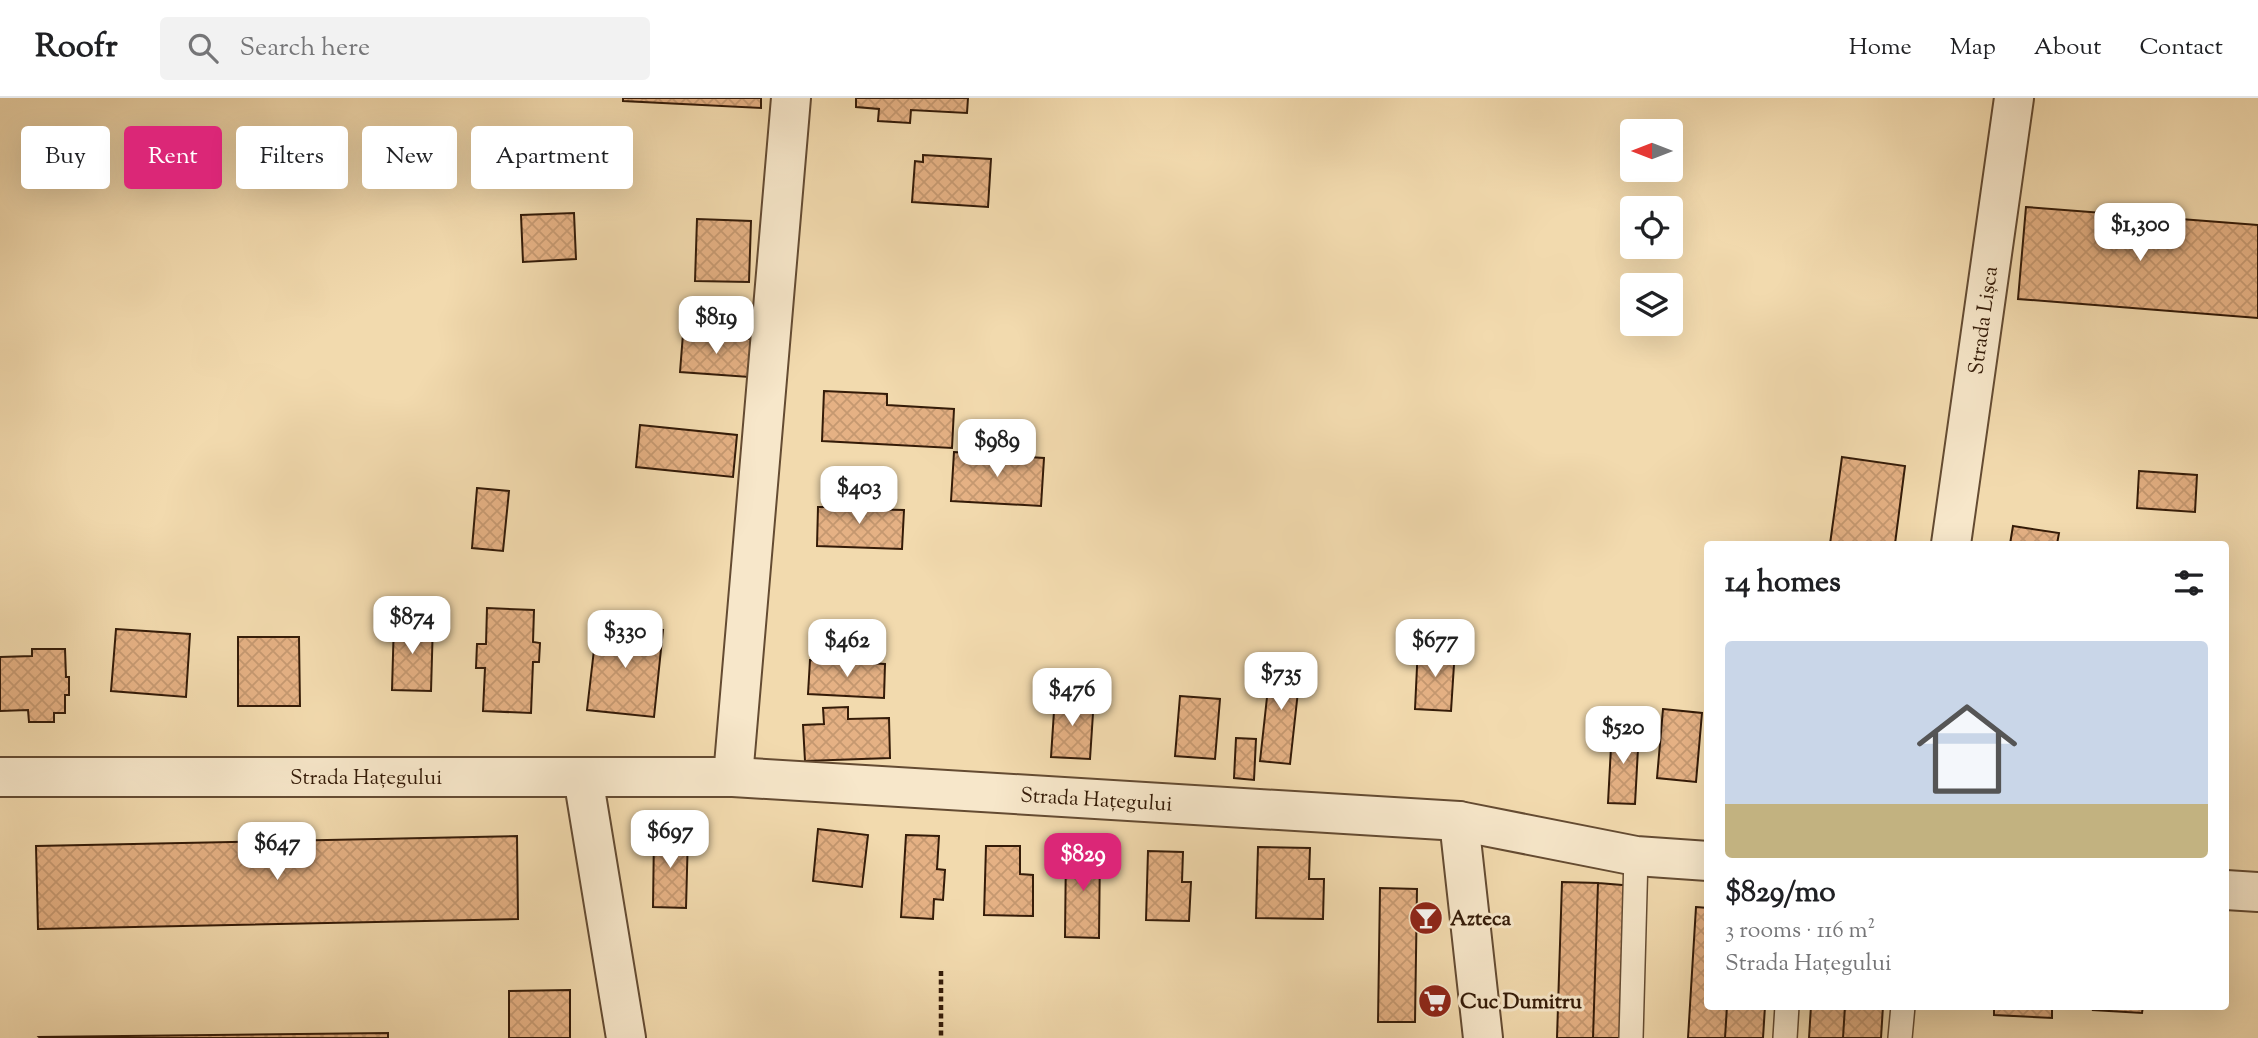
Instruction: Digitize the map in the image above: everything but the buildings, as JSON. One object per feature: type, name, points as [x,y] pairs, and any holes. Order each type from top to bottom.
[{"type":"street","points":[[733,777],[791,98]]},
{"type":"street","name":"Strada Lișca","points":[[1951,541],[2014,98]]},
{"type":"street","points":[[583,777],[626,1038]]},
{"type":"street","name":"Strada Hațegului","points":[[0,778],[733,777],[1460,821],[1636,856],[1704,861]]},
{"type":"street","points":[[1460,821],[1483,1038]]},
{"type":"street","points":[[2229,890],[2258,892]]},
{"type":"lane","points":[[1631,1038],[1636,856]]},
{"type":"lane","points":[[1786,1038],[1787,1010]]},
{"type":"lane","points":[[1900,1038],[1903,1010]]},
{"type":"path","points":[[942,971],[942,1038]]},
{"type":"place","name":"Azteca","points":[[1426,918]]},
{"type":"place","name":"Cuc Dumitru","points":[[1435,1001]]}]
